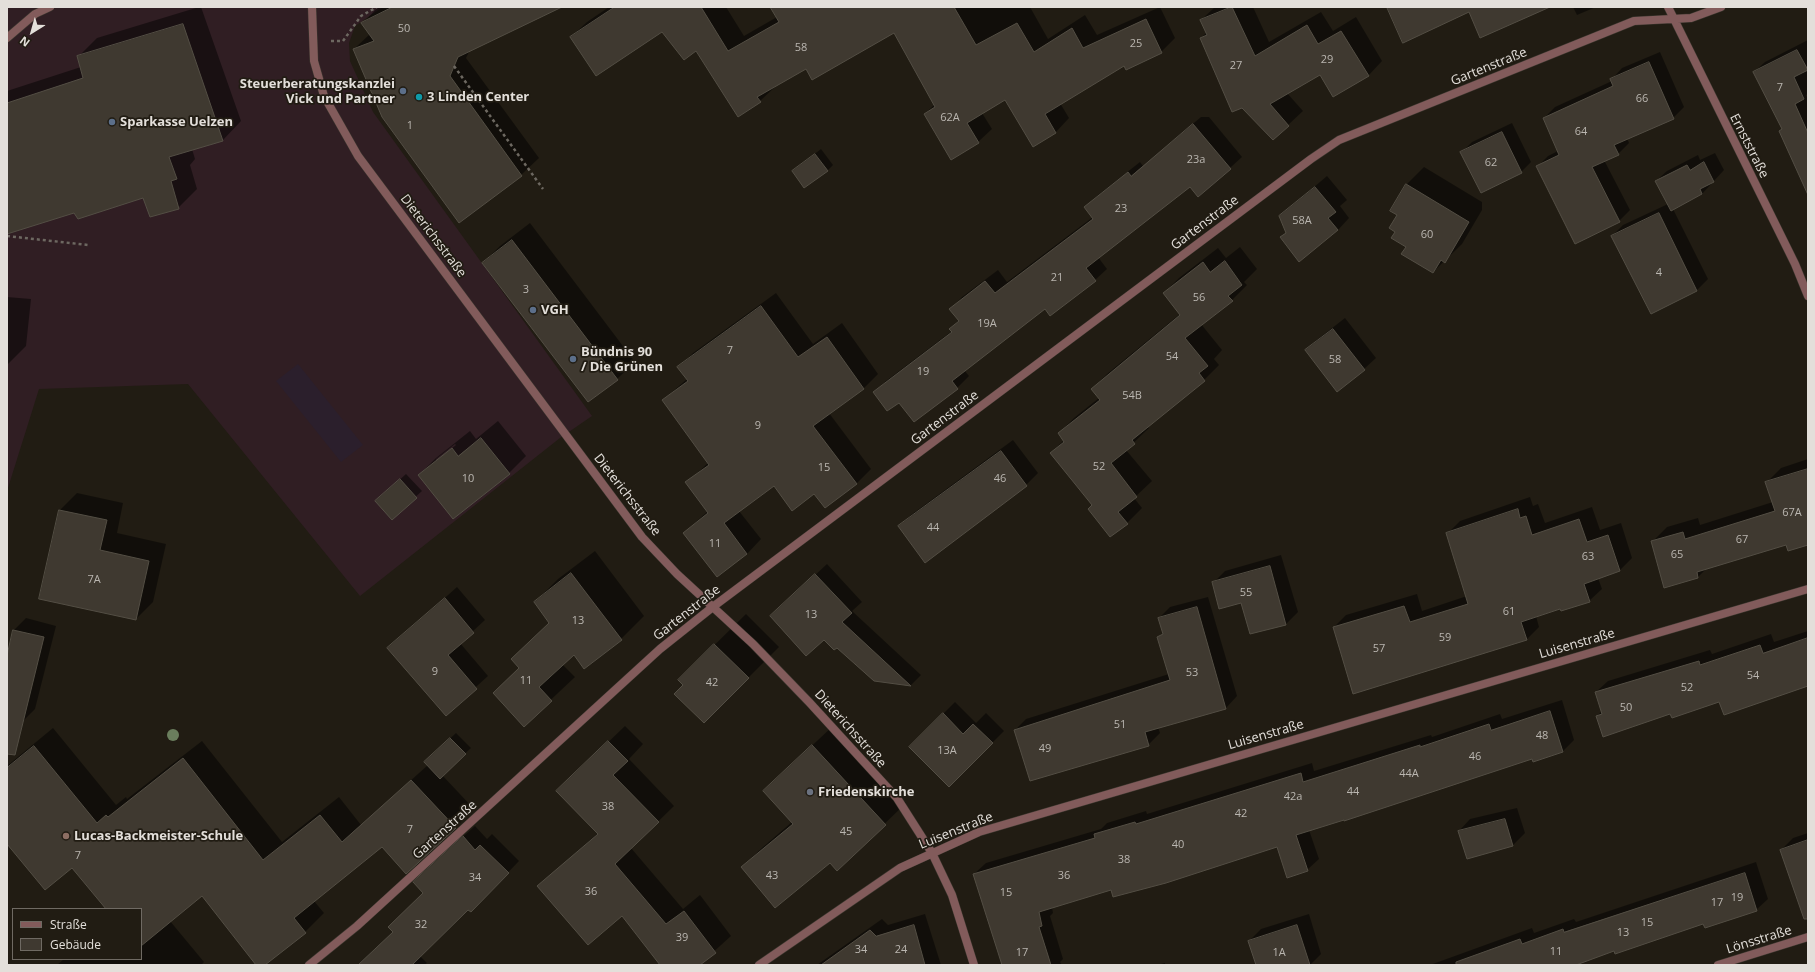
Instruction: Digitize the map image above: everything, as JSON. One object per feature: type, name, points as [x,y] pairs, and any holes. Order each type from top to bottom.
[{"type":"street","points":[[7,38],[35,14],[50,7]]},
{"type":"street","name":"Dieterichsstraße","points":[[312,7],[312,42],[314,61],[324,96],[358,156],[642,537],[677,574],[714,606],[809,702],[897,798],[932,853],[952,895],[974,965]]},
{"type":"street","name":"Ernststraße","points":[[1668,7],[1795,264],[1808,296]]},
{"type":"street","name":"Gartenstraße","points":[[309,965],[363,921],[660,649],[714,606],[1310,159],[1339,140],[1634,21],[1691,18],[1721,7]]},
{"type":"street","name":"Luisenstraße","points":[[759,965],[900,868],[987,829],[1808,589]]},
{"type":"street","name":"Lönsstraße","points":[[1718,965],[1808,938]]},
{"type":"path","points":[[312,42],[343,41],[361,16],[377,7]]},
{"type":"path","points":[[454,66],[543,189]]},
{"type":"path","points":[[7,236],[88,245]]},
{"type":"shaded area","points":[[7,7],[383,7],[355,26],[349,43],[350,61],[373,112],[592,416],[560,438],[360,596],[188,384],[39,389],[7,491]]},
{"type":"shaded area","points":[[298,364],[363,445],[341,462],[276,381]]},
{"type":"building","name":"3 Linden Center","points":[[393,7],[562,7],[458,57],[450,76],[522,176],[459,223],[382,117],[353,49],[374,41],[361,23]]},
{"type":"building","points":[[615,7],[701,7],[728,51],[779,22],[770,7],[954,7],[976,45],[1017,23],[1034,52],[1072,28],[1083,48],[1146,19],[1162,53],[1126,70],[1124,66],[1045,114],[1056,133],[1033,147],[1005,100],[967,123],[979,143],[951,160],[924,114],[935,107],[894,33],[812,80],[806,69],[757,97],[761,102],[738,117],[696,51],[684,60],[662,32],[596,76],[570,37]]},
{"type":"building","points":[[1232,7],[1255,56],[1307,25],[1318,44],[1341,31],[1369,76],[1333,97],[1320,75],[1270,104],[1289,126],[1273,140],[1242,108],[1232,112],[1200,38],[1207,35],[1200,20]]},
{"type":"building","points":[[1387,7],[1550,7],[1480,38],[1469,12],[1403,43]]},
{"type":"building","name":"Sparkasse Uelzen","points":[[183,24],[223,141],[169,157],[177,179],[171,181],[179,209],[150,217],[143,198],[78,219],[74,213],[7,234],[7,103],[83,78],[77,56]]},
{"type":"building","points":[[1797,50],[1808,70],[1794,77],[1804,99],[1795,104],[1808,133],[1808,195],[1779,131],[1782,129],[1753,72]]},
{"type":"building","points":[[1649,62],[1674,119],[1614,145],[1619,155],[1592,167],[1620,222],[1575,244],[1536,166],[1559,155],[1543,118],[1613,86],[1610,79]]},
{"type":"building","points":[[1193,124],[1231,169],[1198,197],[1190,187],[1086,268],[1096,281],[1050,316],[1045,309],[952,381],[958,389],[914,422],[899,403],[887,411],[873,392],[952,332],[949,329],[959,321],[949,309],[985,281],[995,293],[1093,219],[1084,207],[1128,172],[1131,176]]},
{"type":"building","points":[[1502,132],[1522,173],[1481,193],[1460,152]]},
{"type":"building","points":[[815,154],[828,171],[804,188],[792,171]]},
{"type":"building","points":[[1704,162],[1714,182],[1700,189],[1702,194],[1671,211],[1655,181],[1687,165],[1690,170]]},
{"type":"building","points":[[1406,184],[1469,222],[1445,263],[1441,260],[1433,273],[1401,254],[1406,247],[1391,238],[1395,232],[1389,228],[1397,215],[1390,211]]},
{"type":"building","points":[[1315,187],[1336,212],[1328,218],[1338,230],[1299,262],[1280,237],[1286,233],[1279,216]]},
{"type":"building","points":[[1659,213],[1697,291],[1651,314],[1611,236]]},
{"type":"building","points":[[512,240],[618,380],[588,402],[482,263]]},
{"type":"building","points":[[1225,261],[1242,285],[1228,296],[1233,301],[1185,338],[1208,366],[1199,373],[1205,381],[1132,440],[1135,444],[1111,463],[1137,497],[1118,512],[1128,524],[1110,537],[1088,509],[1092,505],[1050,453],[1064,442],[1058,433],[1100,400],[1091,389],[1180,315],[1163,293],[1203,262],[1210,272]]},
{"type":"building","points":[[761,306],[798,357],[827,337],[864,389],[813,426],[857,484],[825,508],[814,494],[792,511],[774,486],[724,523],[747,554],[717,577],[683,533],[708,513],[685,482],[709,465],[662,400],[688,381],[677,367]]},
{"type":"building","points":[[1333,329],[1365,370],[1337,392],[1305,350]]},
{"type":"building","points":[[481,438],[510,474],[453,519],[418,475],[452,448],[458,456]]},
{"type":"building","points":[[1001,451],[1027,486],[925,563],[898,526]]},
{"type":"building","points":[[1808,469],[1808,545],[1788,551],[1786,545],[1697,572],[1698,578],[1664,588],[1651,541],[1683,532],[1685,539],[1775,511],[1765,482]]},
{"type":"building","points":[[400,479],[417,498],[392,520],[375,501]]},
{"type":"building","points":[[1518,509],[1520,518],[1526,516],[1532,535],[1579,519],[1587,542],[1608,535],[1620,571],[1584,584],[1590,602],[1561,611],[1560,609],[1521,622],[1527,640],[1353,694],[1333,627],[1404,606],[1410,622],[1468,604],[1446,533]]},
{"type":"building","points":[[59,510],[107,520],[100,550],[149,561],[136,620],[39,599]]},
{"type":"building","points":[[1270,566],[1286,625],[1250,634],[1241,603],[1219,609],[1212,582]]},
{"type":"building","points":[[571,573],[622,640],[584,669],[574,655],[539,687],[552,701],[524,727],[493,693],[519,668],[511,659],[549,623],[534,602]]},
{"type":"building","points":[[815,574],[852,613],[842,622],[911,686],[874,681],[837,648],[834,650],[824,640],[806,656],[770,616]]},
{"type":"building","points":[[445,598],[474,633],[448,655],[477,689],[446,716],[387,648]]},
{"type":"building","points":[[1197,607],[1226,709],[1145,732],[1149,746],[1030,781],[1014,730],[1170,680],[1157,637],[1163,634],[1158,618]]},
{"type":"building","points":[[13,630],[44,637],[15,755],[7,754],[7,656]]},
{"type":"building","points":[[1808,638],[1808,686],[1724,715],[1719,702],[1672,718],[1670,714],[1603,737],[1596,716],[1602,714],[1595,692],[1699,661],[1700,665],[1760,645],[1763,653]]},
{"type":"building","points":[[714,644],[749,678],[704,723],[674,694],[683,685],[678,680]]},
{"type":"building","points":[[1550,711],[1563,752],[1533,762],[1532,759],[1344,821],[1296,835],[1308,871],[1287,878],[1277,847],[1166,883],[1113,897],[1111,890],[1039,912],[1042,926],[1039,927],[1051,965],[1002,965],[973,874],[1095,838],[1094,834],[1135,822],[1136,824],[1301,773],[1303,782],[1420,745],[1420,747],[1489,724],[1491,730]]},
{"type":"building","points":[[943,713],[963,734],[973,724],[993,743],[949,787],[909,747]]},
{"type":"building","points":[[450,738],[466,754],[440,779],[424,762]]},
{"type":"building","points":[[608,741],[628,761],[613,775],[659,822],[615,864],[666,924],[684,911],[716,953],[700,965],[660,965],[622,916],[588,945],[537,886],[598,834],[556,791]]},
{"type":"building","points":[[812,745],[886,825],[837,871],[830,863],[775,908],[741,867],[793,824],[763,791]]},
{"type":"building","points":[[34,746],[97,823],[106,815],[108,817],[183,758],[263,860],[320,815],[342,842],[411,780],[456,828],[406,874],[382,847],[294,918],[306,933],[265,965],[256,965],[202,896],[142,945],[142,908],[105,908],[72,868],[45,890],[7,844],[7,768]]},
{"type":"building","points":[[1505,819],[1513,846],[1467,859],[1458,831]]},
{"type":"building","points":[[463,836],[475,850],[480,845],[509,873],[471,912],[468,910],[412,965],[358,965],[393,932],[388,927],[423,893],[413,882]]},
{"type":"building","points":[[1808,840],[1808,919],[1804,919],[1780,850]]},
{"type":"building","points":[[1745,873],[1757,911],[1705,928],[1703,924],[1615,954],[1614,951],[1576,965],[1456,965],[1456,962],[1520,939],[1522,944],[1563,929],[1564,932]]},
{"type":"building","points":[[914,925],[925,965],[821,965],[870,930],[876,936]]},
{"type":"building","points":[[1297,925],[1310,965],[1256,965],[1248,941]]},
{"type":"place","name":"Steuerberatungskanzlei Vick und Partner","points":[[403,91]]},
{"type":"place","name":"3 Linden Center","points":[[419,97]]},
{"type":"place","name":"Sparkasse Uelzen","points":[[112,122]]},
{"type":"place","name":"VGH","points":[[533,310]]},
{"type":"place","name":"Bündnis 90 / Die Grünen","points":[[573,359]]},
{"type":"place","name":"Friedenskirche","points":[[810,792]]},
{"type":"place","name":"Lucas-Backmeister-Schule","points":[[66,836]]}]
